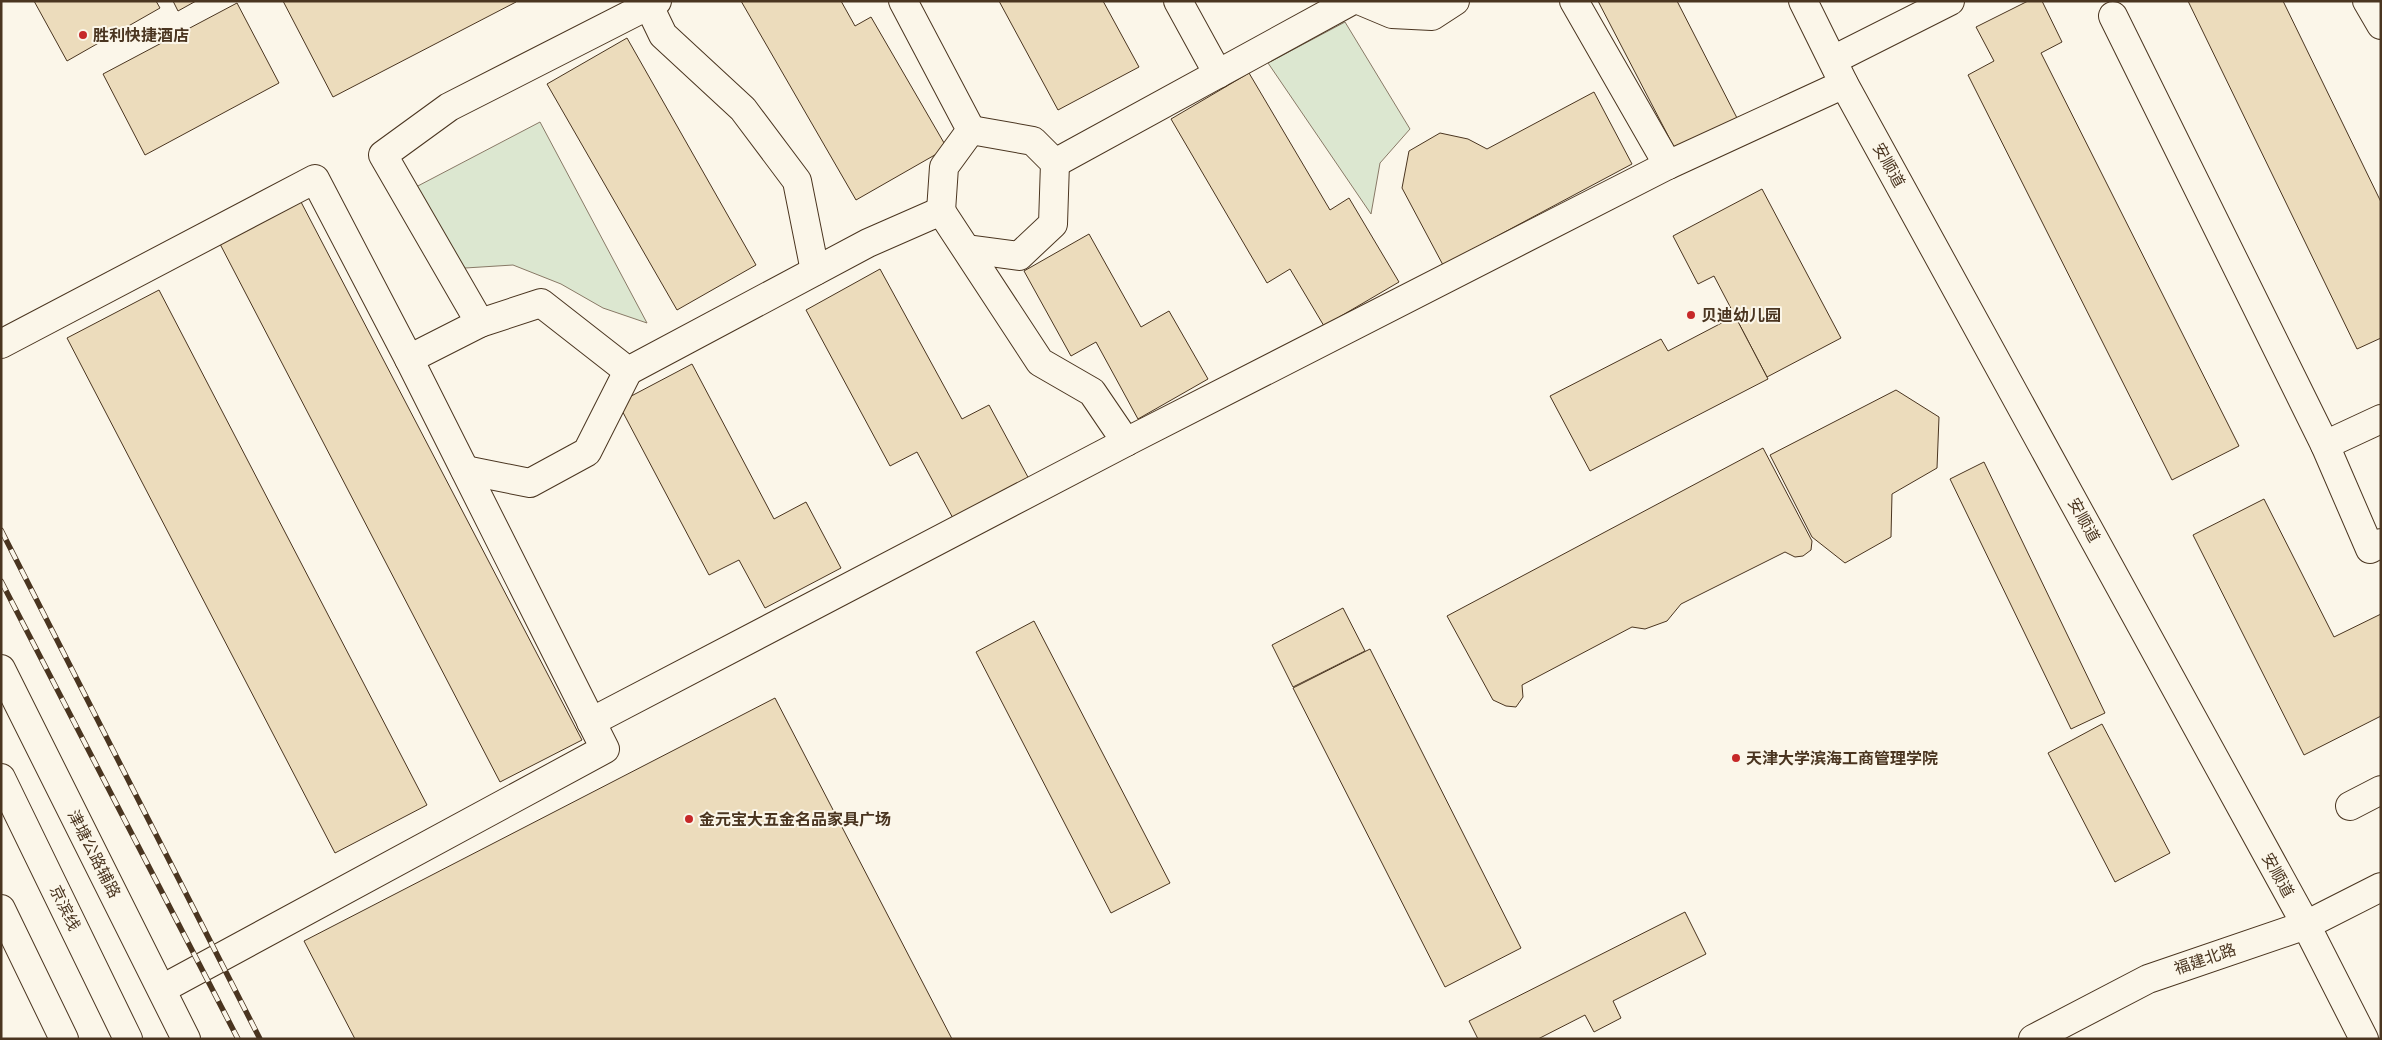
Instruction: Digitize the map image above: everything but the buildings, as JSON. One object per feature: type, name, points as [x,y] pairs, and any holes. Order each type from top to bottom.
[{"type":"main road","points":[[903,1],[971,130]]},
{"type":"main road","points":[[1178,1],[1218,74]]},
{"type":"main road","points":[[1055,163],[1352,1]]},
{"type":"main road","points":[[1361,1],[1392,14],[1432,16],[1455,1]]},
{"type":"main road","points":[[1574,1],[1668,165]]},
{"type":"main road","name":"安顺道","points":[[1803,1],[1839,72],[2306,925],[2364,1039]]},
{"type":"main road","points":[[591,722],[1126,442],[1668,165],[1839,72],[1950,1]]},
{"type":"main road","points":[[2367,1],[2381,25]]},
{"type":"main road","points":[[480,323],[383,155],[449,107],[653,4],[663,35],[743,109],[797,181],[815,271]]},
{"type":"main road","points":[[2113,16],[2325,445],[2370,549],[2381,543]]},
{"type":"main road","points":[[967,249],[1018,256],[1053,224],[1055,163],[1033,141],[971,130]]},
{"type":"main road","points":[[971,130],[944,167],[941,211],[1040,362],[1092,392],[1126,442]]},
{"type":"main road","points":[[1,344],[315,179],[409,359],[605,749],[162,989]]},
{"type":"main road","points":[[465,470],[530,482],[587,452],[628,371],[868,243],[941,211]]},
{"type":"main road","points":[[409,359],[480,323],[541,303],[628,371]]},
{"type":"main road","points":[[2325,445],[2381,419]]},
{"type":"main road","name":"津塘公路辅路","points":[[1,669],[186,1039]]},
{"type":"main road","name":"京滨线","points":[[1,778],[128,1039]]},
{"type":"main road","points":[[2350,806],[2381,790]]},
{"type":"main road","name":"福建北路","points":[[2033,1039],[2148,979],[2306,925],[2381,887]]},
{"type":"main road","points":[[1,909],[64,1039]]},
{"type":"green space","points":[[1345,22],[1410,129],[1380,163],[1371,214],[1268,63]]},
{"type":"green space","points":[[540,122],[647,323],[603,308],[561,284],[513,265],[465,268],[438,233],[414,188]]},
{"type":"railway","points":[[1,530],[260,1039]]},
{"type":"railway","points":[[1,581],[238,1039]]},
{"type":"place","name":"胜利快捷酒店","points":[[83,35]]},
{"type":"place","name":"贝迪幼儿园","points":[[1691,315]]},
{"type":"place","name":"天津大学滨海工商管理学院","points":[[1736,758]]},
{"type":"place","name":"金元宝大五金名品家具广场","points":[[689,819]]}]
